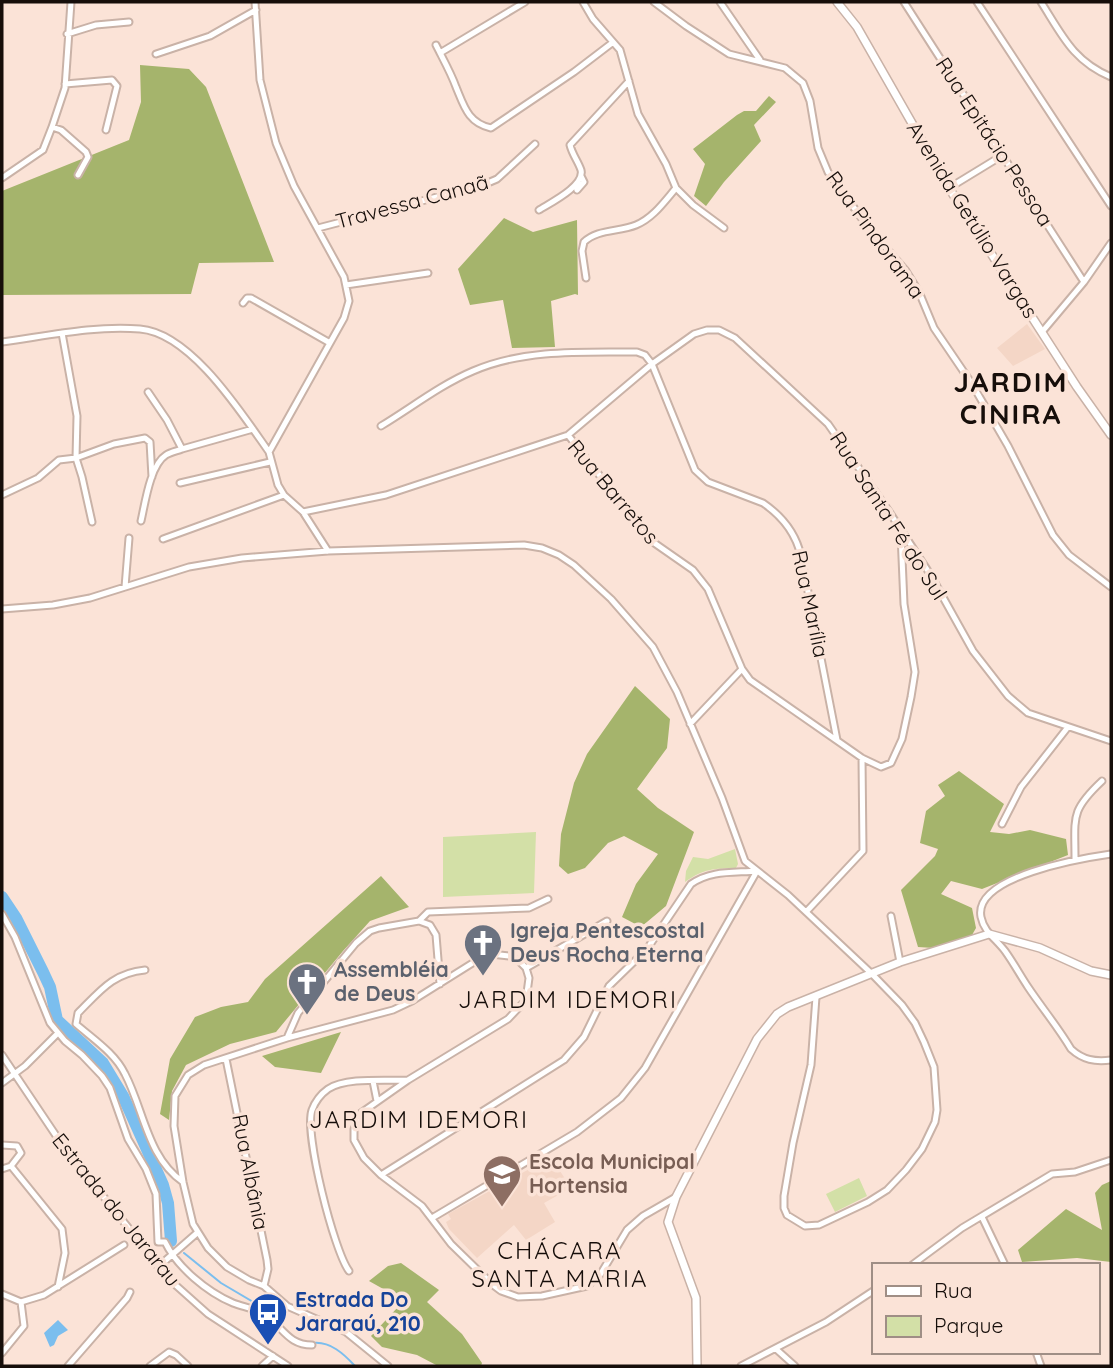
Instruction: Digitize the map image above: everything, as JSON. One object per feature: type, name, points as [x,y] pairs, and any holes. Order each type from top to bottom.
[{"type":"street","points":[[2,178],[43,150],[65,84],[71,2]]},
{"type":"street","points":[[255,2],[260,80],[276,143],[294,186],[346,285],[349,306],[269,452]]},
{"type":"street","points":[[440,53],[525,2]]},
{"type":"street","points":[[583,2],[593,19],[620,50],[638,114],[676,188],[693,205],[724,228]]},
{"type":"street","name":"Rua Pindorama","points":[[654,2],[729,54],[785,68],[803,83],[810,101],[818,148],[828,172],[868,227],[906,271],[919,292],[934,328],[972,384],[1008,446],[1053,536],[1069,555],[1111,587]]},
{"type":"street","points":[[720,2],[760,60]]},
{"type":"street","name":"Avenida Getúlio Vargas","points":[[837,2],[857,27],[949,188],[1111,435]]},
{"type":"street","name":"Rua Epitácio Pessoa","points":[[904,2],[1084,282]]},
{"type":"street","points":[[977,2],[1111,206]]},
{"type":"street","points":[[1041,2],[1071,50],[1085,63],[1111,77]]},
{"type":"street","points":[[156,54],[209,36],[256,10]]},
{"type":"street","points":[[67,34],[96,25],[129,22]]},
{"type":"street","points":[[436,45],[463,106],[480,126],[491,128],[612,43]]},
{"type":"street","points":[[65,84],[112,80],[117,86],[106,130]]},
{"type":"street","points":[[577,190],[584,182],[570,145],[629,81]]},
{"type":"street","points":[[52,127],[61,130],[86,152],[88,157],[78,175]]},
{"type":"street","name":"Travessa Canaã","points":[[317,228],[483,185],[497,179],[535,144]]},
{"type":"street","points":[[949,188],[1003,155]]},
{"type":"street","points":[[539,210],[576,185],[581,176]]},
{"type":"street","points":[[586,278],[582,251],[588,238],[635,226],[644,221],[676,188]]},
{"type":"street","points":[[1042,332],[1084,282],[1111,243]]},
{"type":"street","points":[[346,285],[428,273]]},
{"type":"street","points":[[243,303],[247,298],[251,298],[330,343]]},
{"type":"street","points":[[2,342],[62,333],[142,329],[170,340],[200,363],[224,390],[269,452],[278,485],[284,495],[303,512],[328,551]]},
{"type":"street","name":"Rua Santa Fé do Sul","points":[[568,435],[652,364],[694,334],[708,330],[726,332],[828,425],[930,574],[974,651],[1008,696],[1028,713],[1111,741]]},
{"type":"street","points":[[62,333],[77,416],[76,458],[92,522]]},
{"type":"street","points":[[381,426],[445,385],[497,362],[558,354],[637,352],[645,355],[652,364]]},
{"type":"street","name":"Rua Marília","points":[[652,364],[695,470],[708,482],[771,508],[793,533],[798,544],[836,740]]},
{"type":"street","points":[[148,392],[182,449]]},
{"type":"street","points":[[141,521],[152,477],[165,455],[253,429]]},
{"type":"street","name":"Rua Barretos","points":[[303,512],[386,495],[568,435],[650,540],[701,578],[742,669],[755,686],[862,758]]},
{"type":"street","points":[[2,495],[38,478],[58,460],[76,458],[114,444],[145,438],[150,442],[152,477]]},
{"type":"street","points":[[180,483],[270,462]]},
{"type":"street","points":[[163,538],[284,495]]},
{"type":"street","points":[[806,912],[863,851],[862,758],[881,767],[891,762],[902,739],[915,672],[904,604],[901,532]]},
{"type":"street","points":[[125,587],[129,538]]},
{"type":"street","points":[[2,609],[53,606],[90,598],[219,561],[328,551],[524,545],[559,555],[598,587],[653,647],[677,692],[722,798],[743,856],[806,912],[902,1005],[915,1023],[934,1067],[937,1095],[935,1122],[922,1149],[906,1170],[887,1190],[868,1202],[819,1225],[804,1226],[787,1215],[783,1196],[811,1065],[816,997]]},
{"type":"street","points":[[690,724],[742,669]]},
{"type":"street","points":[[1002,824],[1021,787],[1068,726]]},
{"type":"street","points":[[1075,859],[1075,820],[1078,807],[1102,781]]},
{"type":"street","points":[[1111,854],[1075,859],[1008,881],[989,892],[980,912],[989,934],[1004,949],[1071,1049],[1091,1060],[1111,1060]]},
{"type":"street","points":[[381,1175],[564,1060],[584,1037],[609,986],[647,949],[691,884],[700,877],[717,872],[757,871]]},
{"type":"street","points":[[432,1218],[577,1132],[621,1098],[645,1068],[757,871]]},
{"type":"street","points":[[419,921],[428,912],[529,908],[548,899]]},
{"type":"street","points":[[2,914],[15,937],[50,1023],[110,1088],[128,1139],[153,1188],[159,1242],[165,1242],[188,1273],[212,1292],[264,1314],[295,1343],[312,1345]]},
{"type":"street","points":[[891,916],[900,962]]},
{"type":"street","points":[[287,1038],[298,1013],[363,936],[379,928],[419,921],[430,925],[436,935],[440,984]]},
{"type":"street","points":[[526,968],[607,921]]},
{"type":"street","points":[[697,1366],[696,1298],[668,1222],[676,1197],[757,1039],[777,1014],[900,962],[989,934],[1040,948],[1091,971],[1111,975]]},
{"type":"street","points":[[388,1366],[346,1332],[287,1306],[264,1286],[227,1267],[197,1233],[183,1182],[174,1126],[175,1096],[195,1069],[287,1038],[393,1010],[479,959],[491,954],[509,956],[526,968],[529,978],[529,992],[520,1008],[509,1018],[408,1080],[361,1113],[356,1121],[354,1140],[364,1158],[381,1175],[422,1206],[451,1244],[493,1285],[509,1295],[527,1298],[587,1286],[600,1275],[627,1230],[643,1216],[676,1197]]},
{"type":"street","points":[[145,970],[130,971],[115,978],[78,1013],[75,1020],[126,1074],[142,1119],[163,1162],[171,1174],[183,1182]]},
{"type":"street","points":[[2,1083],[15,1075],[58,1033]]},
{"type":"street","name":"Estrada do Jararau","points":[[2,1055],[63,1146],[158,1267],[202,1310],[288,1366]]},
{"type":"street","name":"Rua Albânia","points":[[226,1059],[267,1260],[264,1286]]},
{"type":"street","points":[[349,1271],[341,1261],[326,1208],[311,1120],[315,1103],[327,1090],[342,1083],[408,1080]]},
{"type":"street","points":[[373,1081],[377,1101]]},
{"type":"street","points":[[2,1145],[11,1144],[20,1150],[19,1158],[11,1166],[2,1169]]},
{"type":"street","points":[[915,1263],[962,1228],[1052,1174],[1075,1172],[1111,1160]]},
{"type":"street","points":[[11,1166],[62,1229],[65,1253],[58,1287]]},
{"type":"street","points":[[982,1217],[1004,1263]]},
{"type":"street","points":[[158,1267],[197,1233]]},
{"type":"street","points":[[2,1294],[21,1302],[44,1295],[124,1245]]},
{"type":"street","points":[[68,1366],[130,1292]]},
{"type":"street","points":[[741,1366],[826,1322],[872,1292]]},
{"type":"street","points":[[2,1353],[23,1326],[21,1302]]},
{"type":"street","points":[[776,1349],[795,1366]]},
{"type":"street","points":[[150,1366],[169,1352],[176,1354],[188,1366]]},
{"type":"street","points":[[262,1366],[273,1356]]},
{"type":"shaded area","points":[[1027,324],[1045,349],[1013,366],[997,348]]},
{"type":"shaded area","name":"Escola Municipal Hortensia","points":[[551,1157],[571,1188],[544,1203],[555,1222],[526,1240],[514,1225],[477,1258],[449,1229],[446,1222],[451,1219],[448,1214]]},
{"type":"green space","points":[[140,65],[189,69],[206,87],[274,262],[199,263],[191,294],[2,295],[2,191],[129,140],[141,102]]},
{"type":"green space","points":[[769,96],[776,102],[754,125],[761,141],[706,206],[694,196],[705,164],[693,149],[737,115],[744,111],[756,111]]},
{"type":"green space","points":[[504,218],[533,232],[577,220],[578,295],[551,301],[555,347],[512,348],[503,300],[470,305],[458,269]]},
{"type":"green space","points":[[635,686],[670,719],[667,748],[637,789],[658,808],[694,832],[666,906],[641,927],[622,917],[636,884],[658,854],[624,836],[608,843],[585,868],[568,874],[559,866],[561,834],[574,783],[587,754]]},
{"type":"green space","points":[[959,771],[1004,804],[990,832],[1009,834],[1030,830],[1066,839],[1068,855],[982,889],[951,881],[941,894],[972,908],[976,928],[972,935],[934,948],[918,947],[901,890],[935,856],[938,849],[920,843],[926,811],[945,796],[938,785]]},
{"type":"green space","points":[[536,832],[534,893],[443,897],[443,837]]},
{"type":"green space","points":[[735,849],[738,864],[736,868],[709,870],[685,882],[686,871],[693,857],[708,859]]},
{"type":"green space","points":[[381,876],[409,907],[370,921],[276,1032],[230,1044],[186,1065],[172,1091],[169,1120],[160,1114],[170,1059],[195,1017],[221,1007],[248,1002],[265,979]]},
{"type":"green space","points":[[341,1032],[321,1073],[275,1067],[262,1056]]},
{"type":"green space","points":[[859,1178],[867,1196],[835,1212],[826,1194]]},
{"type":"green space","points":[[1111,1181],[1111,1262],[1077,1258],[1022,1262],[1018,1250],[1066,1209],[1102,1230],[1095,1193],[1102,1185]]},
{"type":"green space","points":[[401,1263],[439,1290],[427,1302],[462,1334],[482,1363],[481,1366],[438,1366],[417,1355],[382,1347],[371,1336],[398,1307],[394,1295],[369,1281],[388,1266]]},
{"type":"water","points":[[58,1320],[68,1330],[58,1336],[50,1347],[44,1333]]},
{"type":"waterway","points":[[2,897],[16,918],[50,987],[57,1020],[103,1063],[123,1096],[163,1185],[168,1203],[171,1241]]},
{"type":"waterway","points":[[184,1253],[221,1283],[265,1309],[284,1329]]},
{"type":"waterway","points":[[313,1343],[331,1346],[355,1366]]},
{"type":"place","name":"Igreja Pentescostal Deus Rocha Eterna","points":[[483,977]]},
{"type":"place","name":"Assembléia de Deus","points":[[307,1016]]},
{"type":"place","name":"Escola Municipal Hortensia","points":[[502,1208]]},
{"type":"place","name":"Estrada Do Jararaú, 210","points":[[268,1346]]},
{"type":"district","name":"JARDIM CINIRA","points":[[1011,398]]},
{"type":"district","name":"JARDIM IDEMORI","points":[[568,1000]]},
{"type":"district","name":"JARDIM IDEMORI","points":[[419,1120]]},
{"type":"district","name":"CHÁCARA SANTA MARIA","points":[[560,1265]]}]
